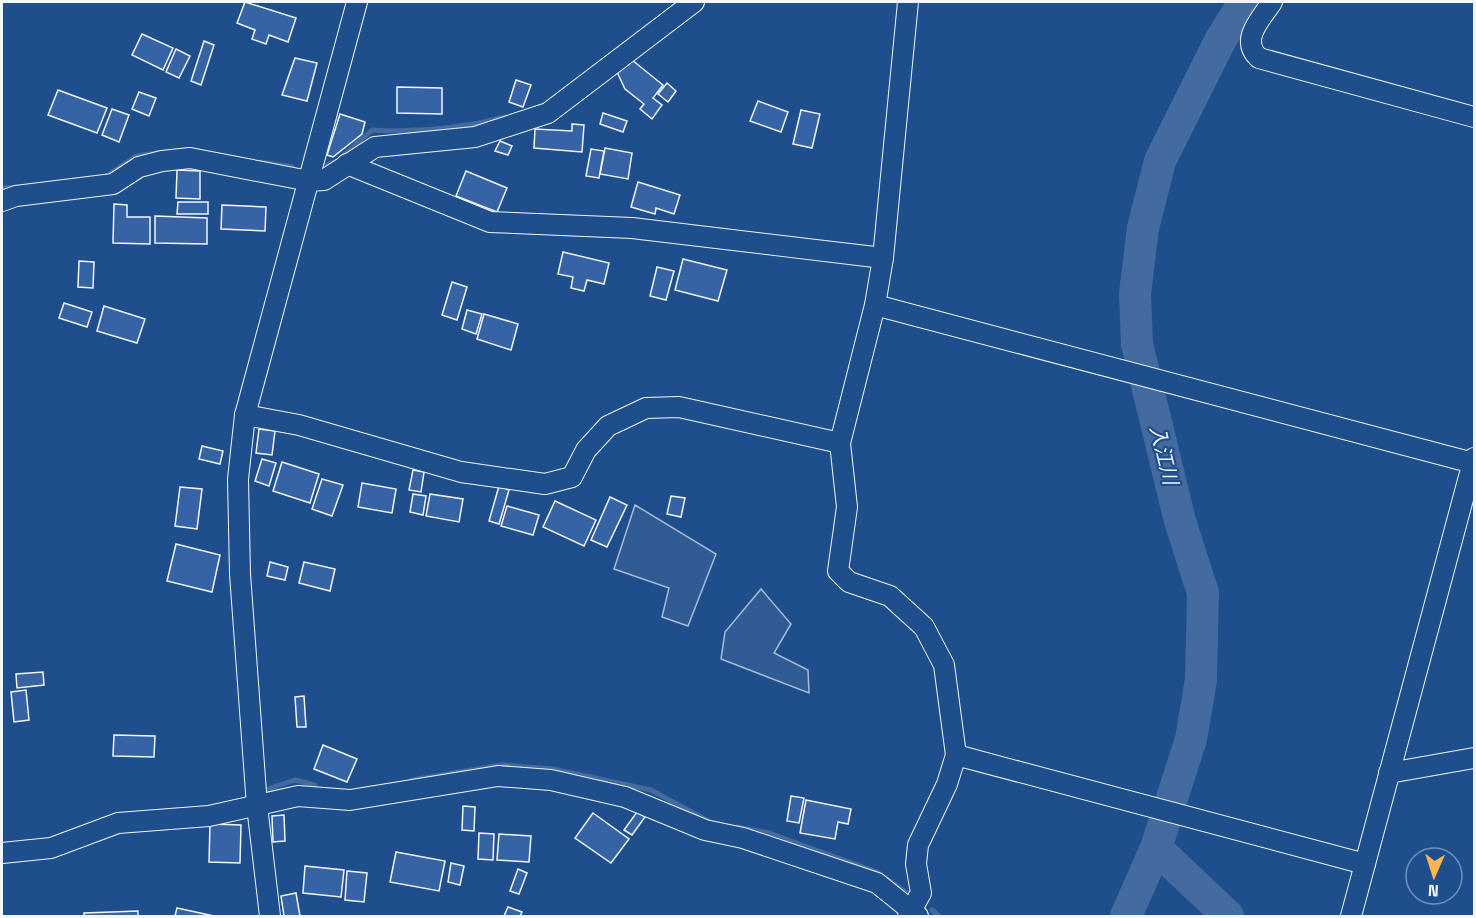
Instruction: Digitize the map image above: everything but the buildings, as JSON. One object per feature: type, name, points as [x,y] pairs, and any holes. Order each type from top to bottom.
[{"type":"street","points":[[270,916],[257,806],[240,574],[238,478],[245,415],[357,2]]},
{"type":"street","points":[[2,201],[16,196],[113,184],[139,167],[162,160],[190,158],[309,181],[324,180],[375,147],[475,137],[548,113],[694,2]]},
{"type":"street","points":[[2,853],[51,848],[118,823],[209,816],[298,796],[350,800],[498,776],[550,780],[625,797],[705,830],[743,838],[877,884],[913,915],[921,893],[916,864],[918,845],[947,784],[956,755],[944,665],[924,627],[890,596],[849,582],[838,571],[847,507],[840,443],[875,305],[883,258],[908,2]]},
{"type":"street","points":[[1272,2],[1251,33],[1249,43],[1251,51],[1259,58],[1474,117]]},
{"type":"street","points":[[347,164],[490,222],[632,228],[883,258]]},
{"type":"street","points":[[875,305],[1474,461],[1351,916]]},
{"type":"street","points":[[245,415],[299,425],[461,472],[545,484],[572,477],[586,450],[609,426],[646,408],[679,407],[840,443]]},
{"type":"street","points":[[956,755],[1365,864]]},
{"type":"street","points":[[1389,773],[1474,758]]},
{"type":"shaded area","points":[[635,505],[716,554],[688,626],[662,617],[669,588],[614,569]]},
{"type":"shaded area","points":[[761,589],[791,624],[774,653],[808,670],[809,693],[721,659],[725,632]]},
{"type":"waterway","name":"入江川","points":[[1126,916],[1156,848],[1191,739],[1201,680],[1203,593],[1180,521],[1137,344],[1135,294],[1143,228],[1160,161],[1220,41],[1244,2]]},
{"type":"waterway","points":[[327,165],[337,161],[372,130],[439,129],[506,117]]},
{"type":"waterway","points":[[105,177],[136,156],[157,153]]},
{"type":"waterway","points":[[261,162],[292,167]]},
{"type":"waterway","points":[[2,188],[18,187]]},
{"type":"waterway","points":[[412,780],[502,765],[553,769],[651,790],[710,822]]},
{"type":"waterway","points":[[268,789],[295,780],[315,785]]},
{"type":"waterway","points":[[737,827],[769,833],[877,872],[907,893]]},
{"type":"waterway","points":[[1156,848],[1228,916]]},
{"type":"waterway","points":[[932,910],[939,916]]}]
